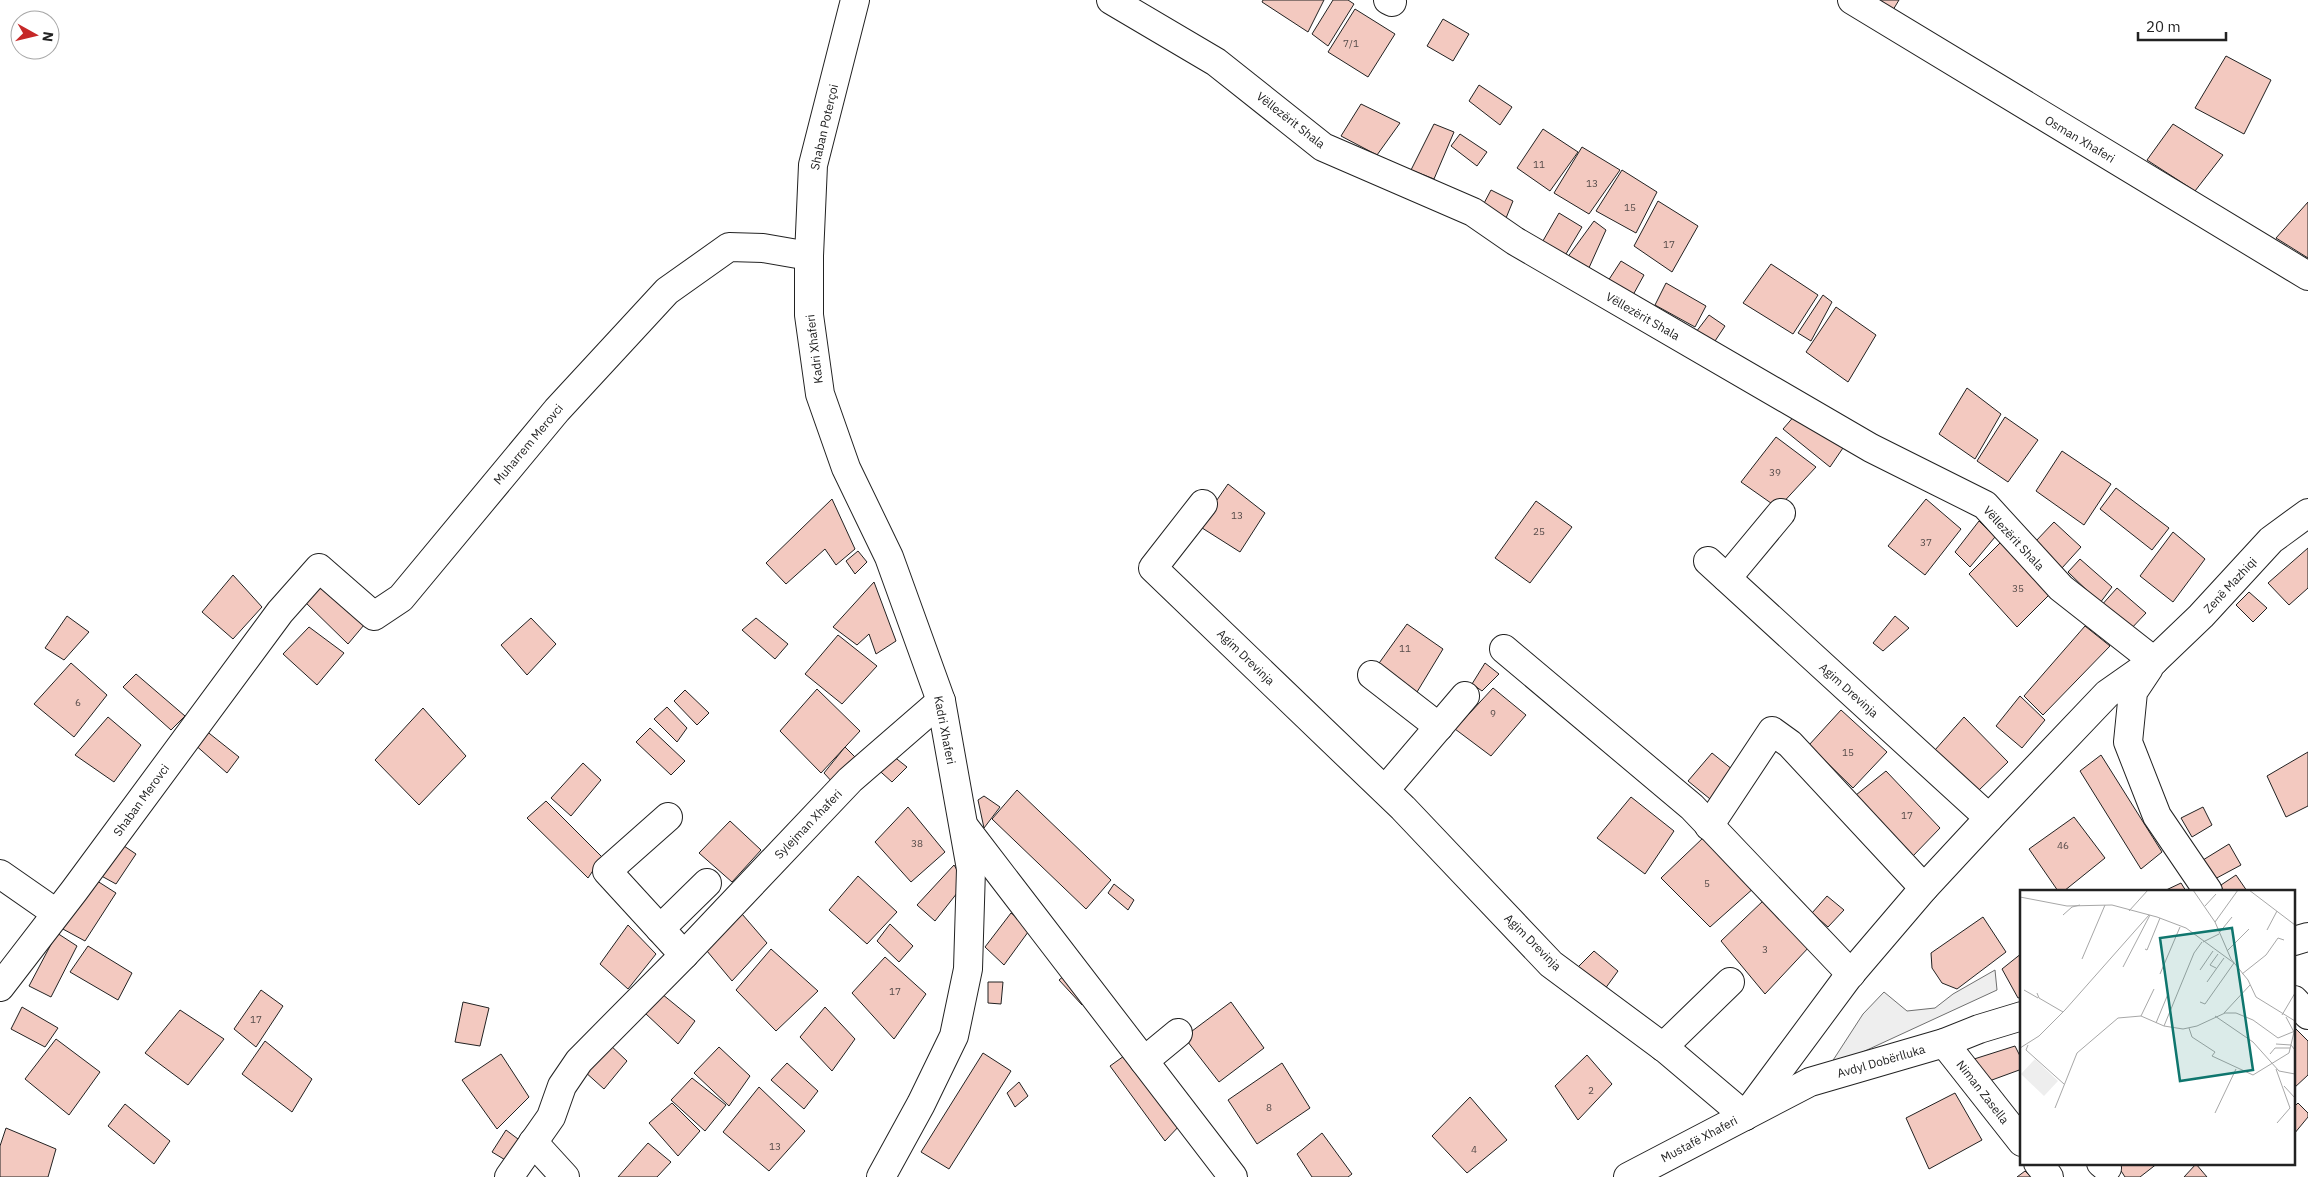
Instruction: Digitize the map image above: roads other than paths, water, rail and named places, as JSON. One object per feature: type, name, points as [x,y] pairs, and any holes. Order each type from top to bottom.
[{"type":"street","name":"Shaban Poterçoi","points":[[809,256],[813,165],[855,0]]},
{"type":"street","name":"Vëllezërit Shala","points":[[1111,0],[1216,62],[1323,147],[1473,212],[1515,241],[1871,448],[1985,505],[2062,588],[2154,661]]},
{"type":"street","name":"Osman Xhaferi","points":[[1852,0],[2308,276]]},
{"type":"street","name":"Muharrem Merovci","points":[[280,612],[319,568],[374,616],[401,598],[557,410],[667,291],[730,247],[764,248],[809,256]]},
{"type":"street","name":"Kadri Xhaferi","points":[[809,256],[809,315],[820,394],[846,468],[889,557],[941,701],[971,869],[968,969],[954,1036],[921,1104],[881,1177]]},
{"type":"street","name":"Agim Drevinja","points":[[1203,504],[1153,568],[1385,790],[1552,964],[1664,1047],[1745,1116]]},
{"type":"street","name":"Agim Drevinja","points":[[1781,513],[1718,570],[1989,818]]},
{"type":"street","name":"Zenë Mazhiqi","points":[[2154,661],[2202,616],[2271,540],[2308,513]]},
{"type":"street","name":"Shaban Merovci","points":[[0,987],[74,891],[280,612]]},
{"type":"street","points":[[1504,649],[1692,807],[1851,974]]},
{"type":"street","points":[[1745,1116],[1851,974],[1924,888],[2108,694],[2154,661]]},
{"type":"street","points":[[2154,661],[2133,692],[2128,742],[2158,816],[2207,890]]},
{"type":"street","points":[[1372,675],[1438,727]]},
{"type":"street","points":[[1385,790],[1465,696]]},
{"type":"street","name":"Sylejman Xhaferi","points":[[509,1177],[551,1117],[562,1086],[578,1060],[684,955],[850,780],[941,701]]},
{"type":"street","points":[[1709,826],[1772,731],[1790,744],[1924,888]]},
{"type":"street","points":[[668,817],[607,871],[684,955]]},
{"type":"street","points":[[963,826],[1233,1177]]},
{"type":"street","points":[[0,874],[56,912]]},
{"type":"street","points":[[660,929],[707,883]]},
{"type":"street","points":[[1664,1047],[1730,982]]},
{"type":"street","points":[[2296,1002],[2308,1015]]},
{"type":"street","name":"Avdyl Dobërlluka","points":[[1745,1116],[1810,1082],[1944,1043],[1979,1028],[2020,1018]]},
{"type":"street","points":[[1144,1061],[1178,1033]]},
{"type":"street","name":"Niman Zasella","points":[[1944,1043],[2020,1139]]},
{"type":"street","name":"Mustafë Xhaferi","points":[[1628,1177],[1745,1116]]},
{"type":"street","points":[[534,1142],[565,1177]]},
{"type":"street","points":[[2039,1164],[2049,1177]]}]
